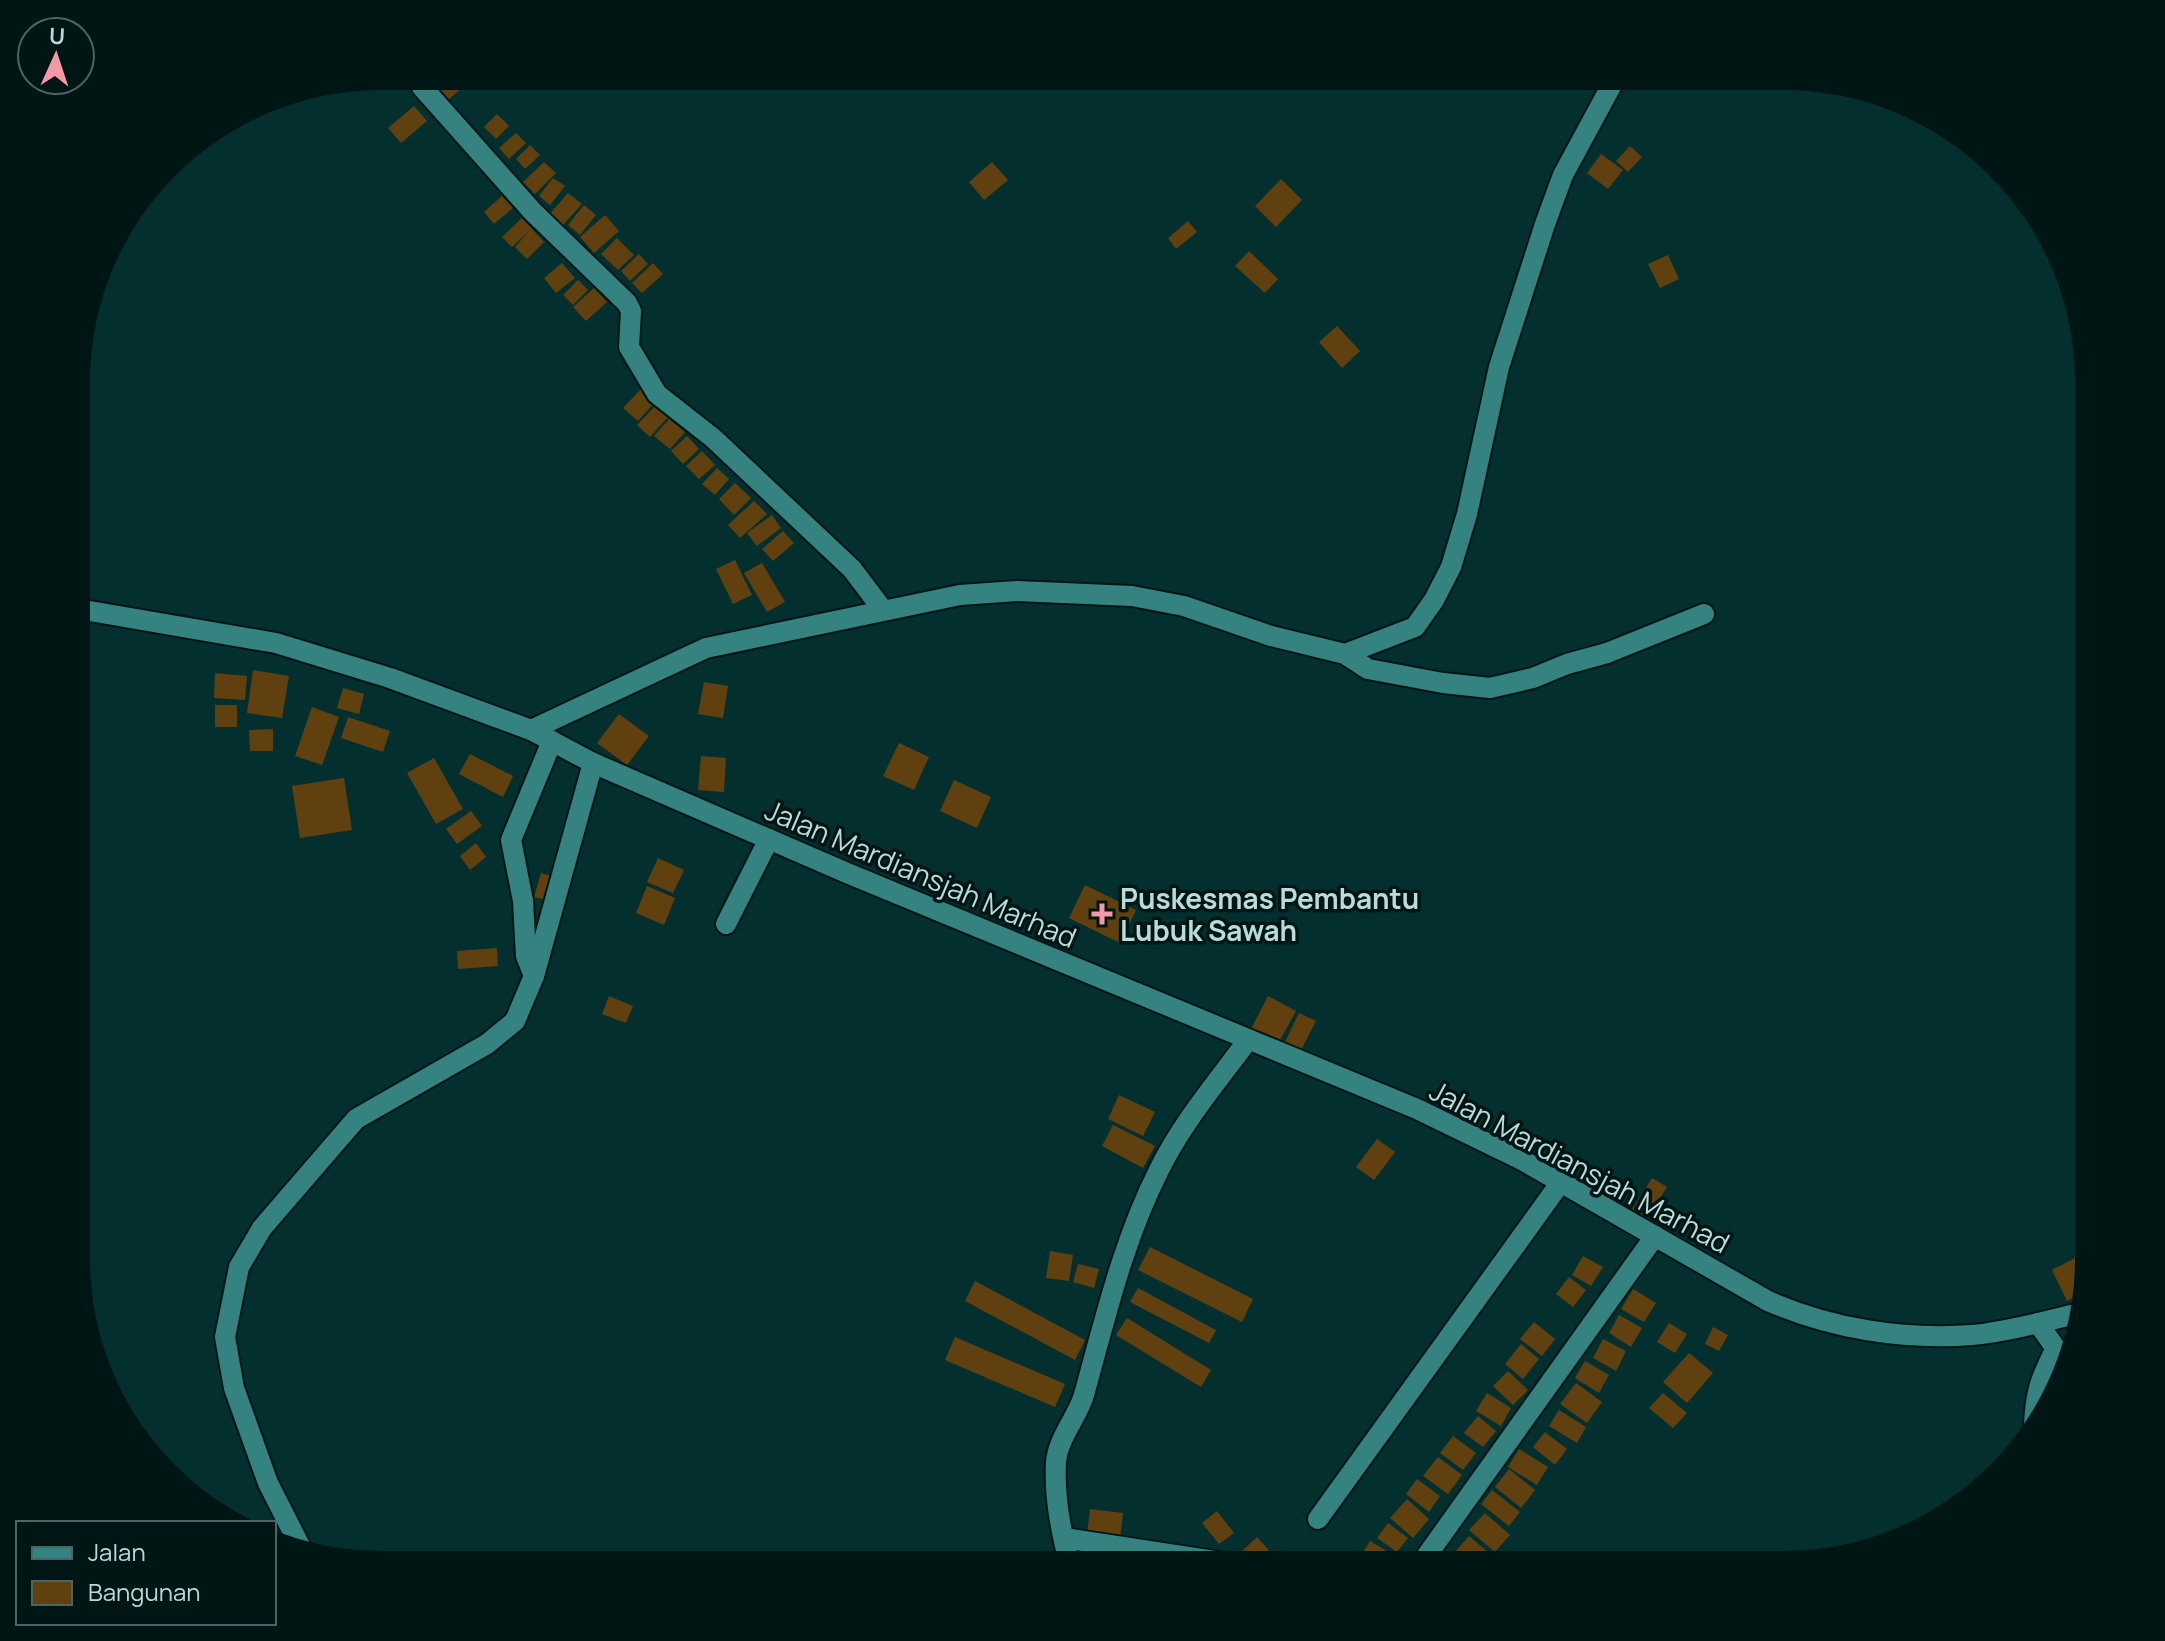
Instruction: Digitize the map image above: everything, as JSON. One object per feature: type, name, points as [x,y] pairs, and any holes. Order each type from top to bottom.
[{"type":"street","points":[[425,90],[533,212],[627,303],[631,318],[629,347],[657,394],[713,438],[852,569],[883,610]]},
{"type":"street","points":[[1345,654],[1415,627],[1434,600],[1451,567],[1467,514],[1499,367],[1545,224],[1563,175],[1609,90]]},
{"type":"street","points":[[531,730],[706,648],[960,595],[1017,591],[1132,596],[1184,606],[1271,636],[1345,654],[1368,669],[1490,688],[1533,678],[1607,653],[1704,614]]},
{"type":"street","name":"Jalan Mardiansjah Marhad","points":[[90,611],[276,643],[390,678],[531,730],[593,763],[769,839],[1417,1109],[1522,1160],[1768,1301],[1801,1315],[1835,1325],[1939,1336],[1974,1335],[2069,1316]]},
{"type":"street","points":[[534,976],[526,956],[523,901],[511,840],[552,741]]},
{"type":"street","points":[[296,1537],[268,1483],[234,1388],[225,1337],[239,1267],[262,1228],[356,1119],[487,1044],[515,1021],[534,976],[593,763]]},
{"type":"street","points":[[726,924],[769,839]]},
{"type":"street","points":[[1067,1551],[1057,1491],[1056,1460],[1064,1436],[1081,1404],[1138,1216],[1160,1168],[1188,1122],[1248,1040]]},
{"type":"street","points":[[1318,1519],[1561,1182]]},
{"type":"street","points":[[1430,1551],[1655,1236]]},
{"type":"street","points":[[2038,1323],[2059,1353]]},
{"type":"street","points":[[2035,1407],[2039,1383],[2055,1366]]},
{"type":"street","points":[[1064,1538],[1149,1551]]},
{"type":"building","points":[[439,90],[460,90],[448,100]]},
{"type":"building","points":[[414,106],[427,121],[401,143],[388,128]]},
{"type":"building","points":[[497,114],[509,126],[496,139],[484,127]]},
{"type":"building","points":[[516,133],[526,143],[509,159],[499,148]]},
{"type":"building","points":[[530,145],[540,155],[525,169],[516,159]]},
{"type":"building","points":[[1630,146],[1642,157],[1628,172],[1616,161]]},
{"type":"building","points":[[1601,154],[1623,170],[1608,189],[1587,173]]},
{"type":"building","points":[[544,162],[556,173],[535,194],[523,182]]},
{"type":"building","points":[[992,162],[1008,180],[984,200],[969,182]]},
{"type":"building","points":[[553,178],[565,186],[550,205],[539,196]]},
{"type":"building","points":[[1281,179],[1302,200],[1276,227],[1255,206]]},
{"type":"building","points":[[568,193],[582,204],[561,227],[548,216]]},
{"type":"building","points":[[502,196],[513,208],[494,224],[484,212]]},
{"type":"building","points":[[584,205],[596,215],[580,235],[568,225]]},
{"type":"building","points":[[605,215],[619,231],[594,253],[580,237]]},
{"type":"building","points":[[522,218],[544,242],[527,259],[515,247],[529,231],[512,247],[502,237]]},
{"type":"building","points":[[1188,221],[1197,232],[1176,249],[1168,238]]},
{"type":"building","points":[[617,238],[634,255],[618,270],[601,254]]},
{"type":"building","points":[[1249,251],[1278,279],[1265,293],[1235,266]]},
{"type":"building","points":[[639,254],[648,264],[630,281],[621,271]]},
{"type":"building","points":[[1668,255],[1679,279],[1660,288],[1648,264]]},
{"type":"building","points":[[562,263],[575,278],[556,293],[544,278]]},
{"type":"building","points":[[653,263],[663,274],[642,293],[632,283]]},
{"type":"building","points":[[578,280],[588,290],[573,305],[563,295]]},
{"type":"building","points":[[594,288],[607,302],[586,321],[573,307]]},
{"type":"building","points":[[1337,326],[1360,351],[1342,368],[1319,342]]},
{"type":"building","points":[[642,388],[656,401],[638,421],[623,408]]},
{"type":"building","points":[[656,405],[668,417],[650,437],[637,425]]},
{"type":"building","points":[[669,419],[685,432],[670,449],[654,436]]},
{"type":"building","points":[[687,436],[699,449],[683,464],[671,451]]},
{"type":"building","points":[[702,451],[715,465],[699,479],[686,466]]},
{"type":"building","points":[[717,468],[729,479],[715,495],[702,484]]},
{"type":"building","points":[[735,483],[751,498],[734,515],[719,499]]},
{"type":"building","points":[[754,501],[767,514],[740,538],[728,525]]},
{"type":"building","points":[[772,515],[781,528],[757,546],[747,533]]},
{"type":"building","points":[[783,531],[794,543],[773,561],[762,549]]},
{"type":"building","points":[[735,560],[752,595],[733,604],[716,569]]},
{"type":"building","points":[[762,563],[785,602],[767,612],[744,573]]},
{"type":"building","points":[[253,670],[289,676],[282,718],[247,713]]},
{"type":"building","points":[[215,673],[247,676],[245,700],[214,698]]},
{"type":"building","points":[[704,682],[728,686],[723,718],[698,714]]},
{"type":"building","points":[[343,688],[364,694],[359,714],[337,708]]},
{"type":"building","points":[[215,705],[237,705],[237,727],[215,727]]},
{"type":"building","points":[[312,707],[339,717],[322,765],[295,756]]},
{"type":"building","points":[[619,714],[649,736],[627,765],[597,743]]},
{"type":"building","points":[[348,717],[390,731],[383,752],[341,738]]},
{"type":"building","points":[[273,729],[273,751],[250,751],[249,730]]},
{"type":"building","points":[[899,743],[929,757],[914,790],[883,776]]},
{"type":"building","points":[[470,754],[513,776],[503,797],[459,774]]},
{"type":"building","points":[[701,756],[726,758],[724,792],[698,790]]},
{"type":"building","points":[[434,758],[463,809],[436,824],[407,773]]},
{"type":"building","points":[[344,778],[352,830],[300,838],[292,786]]},
{"type":"building","points":[[954,780],[991,797],[977,828],[940,811]]},
{"type":"building","points":[[471,811],[482,826],[457,844],[446,829]]},
{"type":"building","points":[[476,843],[486,857],[470,870],[460,856]]},
{"type":"building","points":[[658,858],[684,870],[673,893],[647,882]]},
{"type":"building","points":[[541,873],[557,878],[549,901],[534,897]]},
{"type":"building","name":"Puskesmas Pembantu Lubuk Sawah","points":[[1085,885],[1136,910],[1120,943],[1069,918]]},
{"type":"building","points":[[647,886],[675,898],[664,925],[636,913]]},
{"type":"building","points":[[497,948],[498,966],[458,969],[457,951]]},
{"type":"building","points":[[609,996],[633,1006],[626,1023],[602,1014]]},
{"type":"building","points":[[1268,996],[1296,1011],[1278,1044],[1251,1029]]},
{"type":"building","points":[[1299,1013],[1316,1021],[1299,1054],[1283,1046]]},
{"type":"building","points":[[1119,1095],[1155,1112],[1143,1136],[1108,1119]]},
{"type":"building","points":[[1113,1125],[1155,1146],[1143,1168],[1102,1146]]},
{"type":"building","points":[[1377,1139],[1395,1152],[1374,1180],[1356,1167]]},
{"type":"building","points":[[1652,1178],[1667,1187],[1647,1219],[1632,1210]]},
{"type":"building","points":[[1150,1247],[1253,1299],[1242,1322],[1138,1270]]},
{"type":"building","points":[[1050,1251],[1073,1255],[1069,1281],[1046,1278]]},
{"type":"building","points":[[1583,1256],[1603,1267],[1591,1286],[1572,1275]]},
{"type":"building","points":[[2075,1258],[2073,1298],[2067,1301],[2052,1270]]},
{"type":"building","points":[[1078,1264],[1099,1269],[1094,1288],[1073,1282]]},
{"type":"building","points":[[1569,1277],[1586,1290],[1573,1307],[1556,1294]]},
{"type":"building","points":[[975,1281],[1085,1340],[1075,1360],[965,1301]]},
{"type":"building","points":[[1138,1288],[1216,1330],[1209,1343],[1130,1302]]},
{"type":"building","points":[[1633,1289],[1656,1303],[1644,1322],[1621,1309]]},
{"type":"building","points":[[1619,1315],[1642,1328],[1631,1347],[1609,1333]]},
{"type":"building","points":[[1127,1318],[1211,1370],[1201,1387],[1116,1335]]},
{"type":"building","points":[[1534,1322],[1555,1339],[1542,1356],[1520,1339]]},
{"type":"building","points":[[1669,1323],[1687,1334],[1675,1353],[1657,1342]]},
{"type":"building","points":[[1713,1327],[1728,1335],[1719,1351],[1705,1344]]},
{"type":"building","points":[[955,1337],[1065,1384],[1055,1407],[945,1360]]},
{"type":"building","points":[[1603,1339],[1626,1351],[1616,1371],[1593,1358]]},
{"type":"building","points":[[1521,1344],[1539,1359],[1523,1379],[1505,1364]]},
{"type":"building","points":[[1689,1353],[1713,1373],[1687,1403],[1663,1382]]},
{"type":"building","points":[[1585,1361],[1609,1375],[1599,1393],[1575,1378]]},
{"type":"building","points":[[1508,1371],[1528,1390],[1513,1405],[1493,1386]]},
{"type":"building","points":[[1576,1383],[1602,1402],[1587,1423],[1560,1404]]},
{"type":"building","points":[[1487,1393],[1511,1408],[1501,1426],[1476,1411]]},
{"type":"building","points":[[1663,1393],[1687,1413],[1673,1428],[1649,1408]]},
{"type":"building","points":[[1559,1410],[1586,1427],[1577,1443],[1549,1426]]},
{"type":"building","points":[[1478,1416],[1496,1431],[1483,1447],[1464,1433]]},
{"type":"building","points":[[1545,1432],[1567,1449],[1555,1465],[1533,1447]]},
{"type":"building","points":[[1453,1436],[1476,1453],[1463,1470],[1440,1453]]},
{"type":"building","points":[[1519,1449],[1548,1467],[1537,1485],[1508,1467]]},
{"type":"building","points":[[1438,1457],[1462,1475],[1448,1494],[1423,1476]]},
{"type":"building","points":[[1509,1469],[1535,1490],[1521,1508],[1495,1487]]},
{"type":"building","points":[[1417,1479],[1440,1496],[1429,1512],[1406,1494]]},
{"type":"building","points":[[1492,1490],[1520,1512],[1509,1526],[1481,1504]]},
{"type":"building","points":[[1407,1499],[1429,1519],[1413,1538],[1390,1518]]},
{"type":"building","points":[[1090,1509],[1123,1513],[1120,1538],[1087,1535]]},
{"type":"building","points":[[1217,1511],[1234,1533],[1219,1544],[1202,1523]]},
{"type":"building","points":[[1485,1513],[1510,1535],[1494,1551],[1469,1530]]},
{"type":"building","points":[[1388,1523],[1408,1538],[1396,1551],[1377,1538]]},
{"type":"building","points":[[1469,1536],[1486,1551],[1456,1551]]},
{"type":"building","points":[[1257,1537],[1270,1551],[1242,1551]]},
{"type":"building","points":[[1370,1541],[1387,1551],[1364,1551]]},
{"type":"place","name":"Puskesmas Pembantu Lubuk Sawah","points":[[1102,914]]}]
